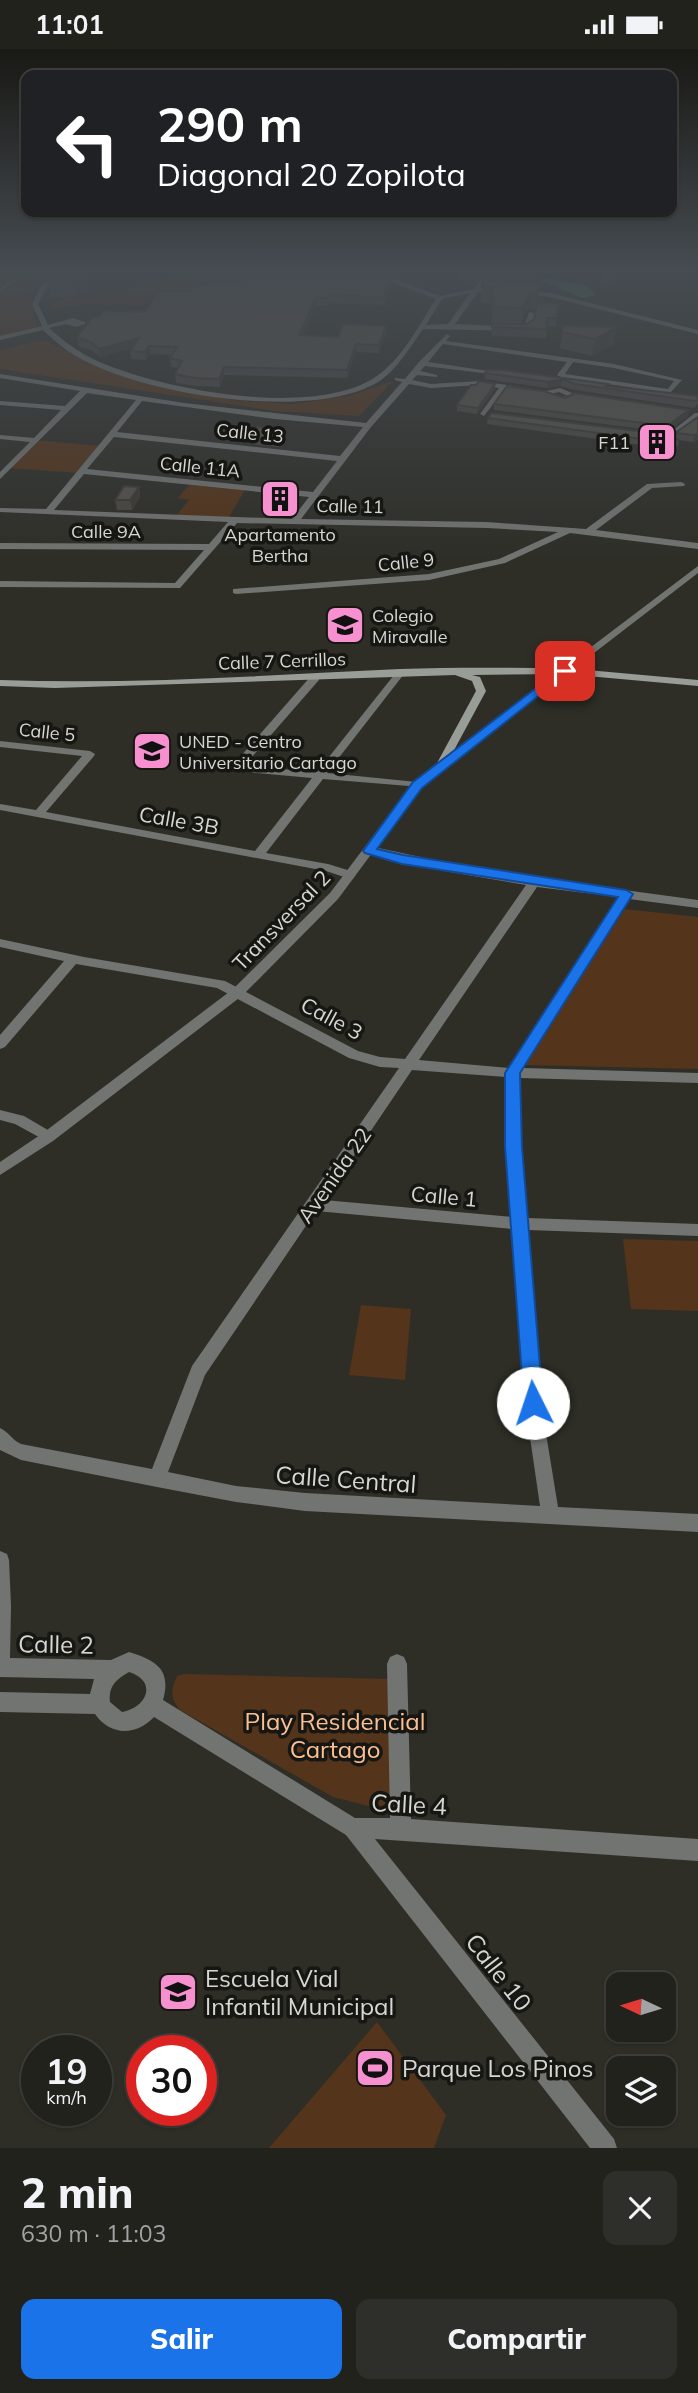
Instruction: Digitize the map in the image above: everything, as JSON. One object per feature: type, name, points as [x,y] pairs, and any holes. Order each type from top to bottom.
[{"type":"main road","name":"Calle 7 Cerrillos","points":[[0,683],[55,685],[315,678],[401,672],[565,671],[698,683]]},
{"type":"main road","points":[[441,765],[481,691],[476,680],[449,672]]},
{"type":"street","points":[[106,367],[176,387],[215,389],[220,396],[294,400],[353,390],[380,377],[388,367]]},
{"type":"street","points":[[295,521],[418,367]]},
{"type":"street","points":[[452,367],[499,373]]},
{"type":"street","points":[[566,367],[560,375],[670,391],[678,380],[618,367]]},
{"type":"street","points":[[414,372],[439,381],[469,384]]},
{"type":"street","points":[[0,376],[139,401],[251,415],[369,425]]},
{"type":"street","points":[[380,377],[407,383],[439,381],[504,386],[547,393],[564,390],[584,397]]},
{"type":"street","points":[[498,415],[484,414],[504,386]]},
{"type":"street","points":[[0,477],[84,391]]},
{"type":"street","points":[[547,393],[548,397],[554,399],[569,399],[573,395]]},
{"type":"street","points":[[547,410],[554,399]]},
{"type":"street","points":[[48,511],[139,401]]},
{"type":"street","points":[[0,403],[65,408]]},
{"type":"street","points":[[684,411],[698,414]]},
{"type":"street","points":[[641,434],[669,437],[698,414]]},
{"type":"street","name":"Calle 13","points":[[111,435],[343,459]]},
{"type":"street","points":[[0,437],[34,440]]},
{"type":"street","points":[[0,463],[12,464]]},
{"type":"street","name":"Calle 11A","points":[[82,471],[316,495]]},
{"type":"street","points":[[588,531],[650,486],[681,484]]},
{"type":"street","name":"Calle 11","points":[[0,510],[235,520],[487,525],[588,531],[698,546]]},
{"type":"street","points":[[0,584],[177,586],[235,520]]},
{"type":"street","name":"Calle 9","points":[[236,591],[429,577],[502,561],[571,530]]},
{"type":"street","name":"Calle 9A","points":[[0,546],[211,547]]},
{"type":"street","name":"Transversal 2","points":[[0,1169],[48,1137],[238,992],[334,896],[418,785],[698,569]]},
{"type":"street","points":[[258,855],[401,672]]},
{"type":"street","points":[[236,768],[315,678]]},
{"type":"street","name":"Calle 5","points":[[0,744],[90,754],[39,814]]},
{"type":"street","points":[[204,765],[418,785]]},
{"type":"street","name":"Calle 3B","points":[[0,807],[328,867],[350,875]]},
{"type":"street","points":[[369,851],[534,882],[698,904]]},
{"type":"street","name":"Avenida 22","points":[[157,1479],[198,1371],[534,882]]},
{"type":"street","points":[[550,1516],[533,1403],[513,1147],[513,1073],[626,894]]},
{"type":"street","name":"Calle 3","points":[[0,943],[73,959],[220,983],[354,1055],[409,1065],[513,1073],[698,1078]]},
{"type":"street","points":[[0,1044],[73,959]]},
{"type":"street","points":[[0,1115],[19,1120],[48,1137]]},
{"type":"street","name":"Calle 1","points":[[312,1205],[521,1224],[698,1230]]},
{"type":"street","name":"Calle Central","points":[[0,1436],[8,1447],[21,1452],[236,1494],[305,1502],[698,1524]]},
{"type":"street","name":"Calle 2","points":[[0,1560],[0,1665],[111,1670]]},
{"type":"street","points":[[129,1662],[148,1667],[154,1675],[157,1685],[152,1706],[135,1720],[114,1719],[101,1704],[100,1690],[111,1670],[129,1662]]},
{"type":"street","points":[[397,1664],[401,1829]]},
{"type":"street","points":[[0,1702],[101,1704]]},
{"type":"street","name":"Calle 4","points":[[152,1706],[353,1828],[698,1850]]},
{"type":"street","name":"Calle 10","points":[[353,1828],[606,2148]]},
{"type":"green space","points":[[101,367],[184,391],[239,401],[292,404],[349,396],[393,381],[359,416],[276,411],[0,369]]},
{"type":"green space","points":[[34,440],[102,446],[80,473],[9,468]]},
{"type":"green space","points":[[189,485],[245,490],[229,517],[176,516],[189,500],[178,498]]},
{"type":"green space","points":[[625,909],[698,917],[698,1069],[522,1065]]},
{"type":"green space","points":[[623,1239],[698,1241],[698,1311],[631,1309]]},
{"type":"green space","points":[[361,1305],[411,1309],[405,1380],[349,1375]]},
{"type":"green space","name":"Play Residencial Cartago","points":[[185,1674],[392,1679],[392,1812],[333,1797],[180,1710],[174,1702],[173,1690],[177,1676]]},
{"type":"green space","name":"Parque Los Pinos","points":[[377,2022],[446,2115],[434,2148],[269,2148]]},
{"type":"building","points":[[179,367],[348,367],[347,370],[224,367],[219,379],[175,374]]},
{"type":"building","points":[[487,370],[503,370],[608,384],[606,386],[698,396],[698,399],[695,401],[575,384],[562,379],[548,382],[485,373]]},
{"type":"building","points":[[479,381],[495,384],[478,408],[457,405],[471,385],[476,385]]},
{"type":"building","points":[[507,386],[543,391],[565,398],[575,393],[689,410],[667,426],[494,404]]},
{"type":"building","points":[[491,413],[670,435],[679,440],[642,439],[488,418]]},
{"type":"building","points":[[698,417],[698,434],[675,433]]},
{"type":"building","points":[[258,427],[284,430],[277,440],[250,437]]},
{"type":"building","points":[[124,486],[139,487],[130,500],[115,500]]},
{"type":"place","name":"F11","points":[[657,442]]},
{"type":"place","name":"Apartamento Bertha","points":[[280,499]]},
{"type":"place","name":"Colegio Miravalle","points":[[345,625]]},
{"type":"place","name":"UNED - Centro Universitario Cartago","points":[[152,751]]},
{"type":"place","name":"Escuela Vial Infantil Municipal","points":[[178,1992]]},
{"type":"place","name":"Parque Los Pinos","points":[[375,2068]]},
{"type":"route","points":[[533,1403],[513,1147],[513,1073],[626,894],[534,882],[369,851],[418,785],[565,671]]}]
